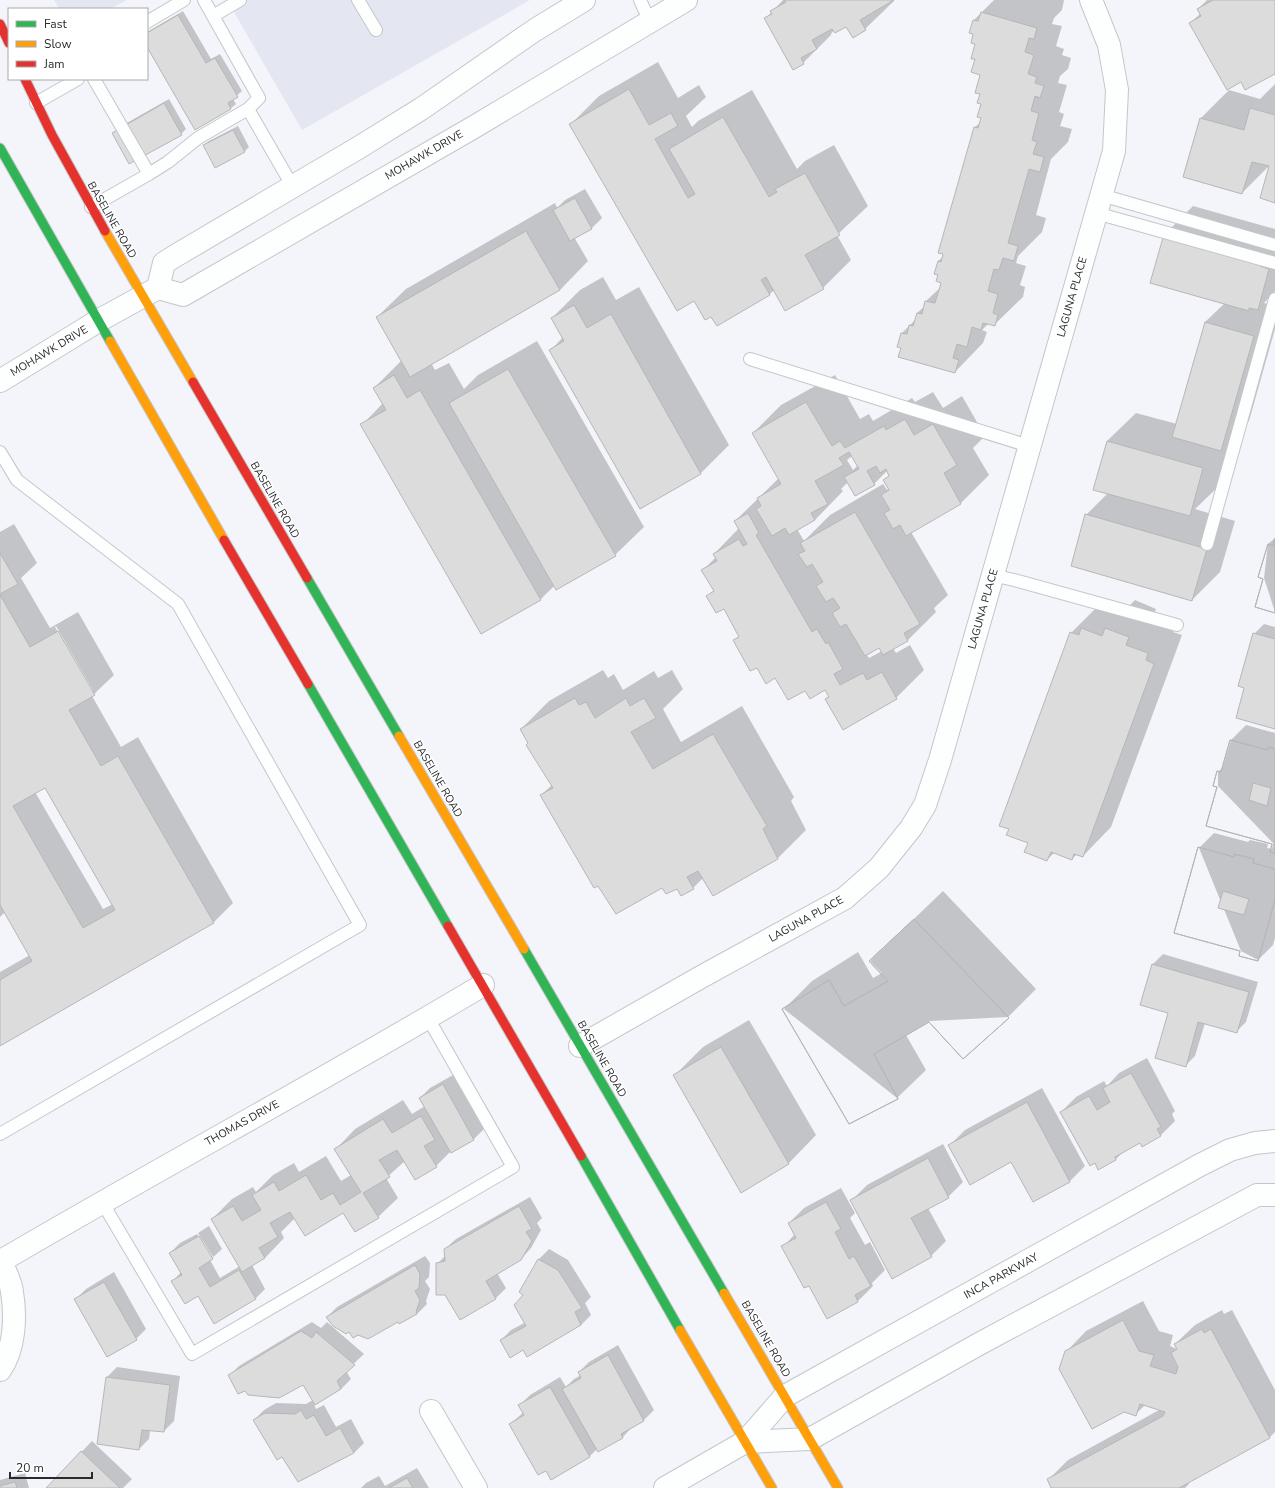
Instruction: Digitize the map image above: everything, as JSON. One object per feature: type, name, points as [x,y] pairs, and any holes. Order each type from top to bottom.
[{"type":"main road","points":[[0,24],[8,41]]},
{"type":"main road","name":"BASELINE ROAD","points":[[25,80],[52,135],[91,207],[151,292],[173,350],[838,1488]]},
{"type":"main road","points":[[0,148],[98,321],[483,985],[772,1488]]},
{"type":"street","points":[[151,292],[164,263],[421,109],[535,30],[584,0]]},
{"type":"street","name":"MOHAWK DRIVE","points":[[0,381],[98,321],[151,292],[183,295],[474,127],[686,0]]},
{"type":"street","name":"LAGUNA PLACE","points":[[580,1046],[708,973],[845,898],[879,868],[910,828],[925,805],[940,760],[1114,151],[1117,90],[1109,45],[1091,0]]},
{"type":"street","name":"THOMAS DRIVE","points":[[0,1260],[428,1018],[483,985]]},
{"type":"street","name":"INCA PARKWAY","points":[[665,1488],[745,1442],[785,1396],[1200,1165],[1236,1148],[1255,1142],[1275,1141]]},
{"type":"street","name":"INCA PARKWAY","points":[[745,1442],[810,1439],[979,1344],[1257,1195],[1275,1195]]},
{"type":"street","points":[[0,1260],[12,1291],[14,1333],[5,1363],[0,1370]]},
{"type":"street","points":[[431,1411],[476,1488]]},
{"type":"lane","points":[[148,21],[184,0]]},
{"type":"lane","points":[[91,207],[168,162],[198,138],[248,109],[259,98],[204,0]]},
{"type":"lane","points":[[213,16],[240,0]]},
{"type":"lane","points":[[358,0],[376,30]]},
{"type":"lane","points":[[640,0],[650,22]]},
{"type":"lane","points":[[36,103],[76,80]]},
{"type":"lane","points":[[95,80],[149,174]]},
{"type":"lane","points":[[248,109],[293,186]]},
{"type":"lane","points":[[1098,204],[1275,245]]},
{"type":"lane","points":[[1098,204],[1275,263]]},
{"type":"lane","points":[[1207,544],[1275,299]]},
{"type":"lane","points":[[750,359],[1030,446]]},
{"type":"lane","points":[[0,452],[16,480],[178,604],[360,925],[0,1134]]},
{"type":"lane","points":[[992,575],[1177,625]]},
{"type":"lane","points":[[102,1202],[192,1354],[513,1167],[428,1018]]},
{"type":"shaded area","points":[[54,0],[127,0],[112,8],[58,8]]},
{"type":"shaded area","points":[[227,0],[530,0],[302,130]]},
{"type":"building","points":[[785,0],[894,0],[860,20],[866,30],[853,38],[846,27],[835,33],[832,29],[812,40],[817,49],[801,58],[804,64],[793,70],[764,18],[772,14],[770,11],[786,2]]},
{"type":"building","points":[[1213,0],[1275,0],[1275,74],[1245,90],[1241,82],[1227,90],[1189,23],[1201,16],[1197,9]]},
{"type":"building","points":[[981,12],[1037,28],[1034,39],[1029,38],[1025,52],[1034,55],[1028,74],[1037,77],[1035,83],[1044,86],[1040,98],[1035,96],[1031,111],[1039,113],[1032,140],[1037,142],[1033,154],[1044,157],[1040,172],[1029,169],[1008,243],[1018,246],[1014,261],[1003,258],[999,270],[994,269],[988,291],[998,294],[993,313],[998,315],[995,326],[983,323],[981,330],[972,327],[967,347],[957,344],[953,358],[959,360],[955,373],[898,357],[901,348],[897,347],[901,333],[907,334],[909,325],[913,326],[917,313],[922,314],[925,301],[935,303],[941,283],[936,281],[938,275],[934,274],[938,261],[941,262],[943,254],[938,253],[974,127],[978,128],[981,118],[977,117],[981,104],[977,103],[980,94],[975,93],[980,75],[971,72],[975,59],[971,59],[975,44],[971,43],[973,34],[969,33],[973,20],[978,21]]},
{"type":"building","points":[[178,15],[206,63],[215,58],[238,97],[228,103],[231,109],[195,130],[148,49],[148,32]]},
{"type":"building","points":[[629,89],[649,125],[671,113],[678,126],[655,139],[688,198],[695,194],[669,149],[723,117],[769,197],[777,192],[775,189],[805,173],[840,235],[805,255],[824,289],[785,311],[766,277],[761,280],[770,295],[717,326],[711,317],[705,320],[694,301],[677,311],[569,124]]},
{"type":"building","points":[[164,103],[182,135],[129,164],[112,133]]},
{"type":"building","points":[[1250,108],[1275,115],[1275,203],[1260,198],[1269,166],[1252,162],[1242,194],[1183,177],[1200,118],[1244,130]]},
{"type":"building","points":[[233,130],[245,152],[215,168],[203,145]]},
{"type":"building","points":[[575,198],[592,229],[570,241],[553,210]]},
{"type":"building","points":[[526,231],[560,290],[410,377],[376,317]]},
{"type":"building","points":[[1164,234],[1261,261],[1260,266],[1269,269],[1258,310],[1249,308],[1249,311],[1150,283]]},
{"type":"building","points":[[574,305],[587,328],[611,314],[701,474],[640,509],[549,350],[564,341],[551,318]]},
{"type":"building","points":[[1205,322],[1254,336],[1221,451],[1172,437]]},
{"type":"building","points":[[508,369],[616,556],[556,590],[449,403]]},
{"type":"building","points":[[394,375],[407,398],[420,390],[541,600],[481,634],[360,424],[386,410],[373,388]]},
{"type":"building","points":[[806,402],[832,446],[840,441],[845,448],[884,426],[886,430],[905,419],[914,435],[933,424],[957,465],[944,473],[961,504],[906,536],[900,525],[893,529],[884,513],[890,510],[881,495],[889,490],[883,480],[889,476],[886,469],[880,473],[876,466],[867,471],[875,485],[855,496],[844,477],[859,469],[849,452],[839,458],[844,465],[815,481],[828,504],[811,513],[815,520],[789,535],[785,528],[772,536],[756,509],[761,506],[757,498],[781,484],[752,433]]},
{"type":"building","points":[[1107,441],[1203,468],[1190,516],[1093,490]]},
{"type":"building","points":[[855,512],[920,624],[904,633],[908,641],[883,655],[879,648],[865,656],[846,624],[840,627],[832,613],[840,608],[833,598],[826,602],[816,586],[823,582],[812,564],[807,567],[798,554],[805,551],[800,543]]},
{"type":"building","points":[[748,513],[759,533],[756,535],[812,632],[817,629],[826,644],[828,642],[843,669],[834,674],[840,685],[863,673],[867,680],[882,672],[897,699],[843,730],[825,699],[829,697],[825,690],[810,699],[805,691],[788,700],[775,678],[766,684],[757,668],[750,671],[733,640],[739,637],[724,609],[716,613],[706,596],[714,591],[701,570],[717,561],[713,554],[739,539],[743,546],[747,544],[734,521]]},
{"type":"building","points":[[1085,514],[1207,549],[1192,601],[1071,566]]},
{"type":"building","points":[[1275,538],[1275,613],[1255,607],[1263,579],[1258,577],[1268,544],[1273,546]]},
{"type":"building","points":[[1275,538],[1275,613],[1255,607],[1263,579],[1258,577],[1268,544],[1273,546]]},
{"type":"building","points":[[0,553],[18,584],[0,594]]},
{"type":"building","points":[[0,595],[30,647],[58,631],[95,695],[69,710],[101,766],[118,756],[214,923],[0,1046],[0,980],[32,961],[0,905]],"holes":[[[45,788],[115,910],[83,928],[13,806]]]},
{"type":"building","points":[[1081,628],[1102,636],[1105,628],[1129,637],[1126,645],[1148,653],[1146,660],[1154,664],[1083,857],[1074,854],[1072,860],[1051,852],[1047,861],[1024,852],[1028,843],[1006,835],[1009,829],[999,826],[1070,632],[1079,635]]},
{"type":"building","points":[[1253,633],[1275,639],[1275,729],[1236,718],[1244,688],[1238,686]]},
{"type":"building","points":[[575,698],[579,705],[586,702],[595,718],[626,698],[630,706],[644,698],[656,718],[631,732],[653,769],[713,734],[767,826],[763,829],[778,859],[713,896],[698,871],[687,877],[694,889],[681,896],[677,889],[666,894],[662,888],[616,914],[598,886],[594,888],[540,795],[553,788],[526,745],[528,743],[520,729]]},
{"type":"building","points":[[1230,740],[1268,750],[1269,747],[1275,749],[1275,853],[1270,852],[1272,844],[1206,826],[1217,787],[1213,786],[1217,771],[1221,772]],"holes":[[[1253,783],[1271,788],[1267,806],[1249,800]]]},
{"type":"building","points":[[1230,740],[1268,750],[1269,747],[1275,749],[1275,853],[1270,852],[1272,844],[1206,826],[1217,787],[1213,786],[1217,771],[1221,772]]},
{"type":"building","points":[[1198,847],[1234,857],[1234,854],[1254,859],[1253,863],[1275,869],[1275,900],[1258,961],[1239,956],[1240,951],[1174,933]],"holes":[[[1223,891],[1249,899],[1244,915],[1218,908]]]},
{"type":"building","points":[[1198,847],[1234,857],[1234,854],[1254,859],[1253,863],[1275,869],[1275,900],[1258,961],[1239,956],[1240,951],[1174,933]]},
{"type":"building","points":[[914,919],[1009,1018],[963,1059],[929,1022],[874,1054],[898,1099],[849,1124],[782,1009],[829,980],[844,1006],[888,981],[869,961]]},
{"type":"building","points":[[914,919],[1009,1018],[963,1059],[929,1022],[874,1054],[898,1099],[849,1124],[782,1009],[829,980],[844,1006],[888,981],[869,961]]},
{"type":"building","points":[[1152,964],[1249,992],[1237,1033],[1198,1022],[1186,1067],[1155,1058],[1168,1013],[1140,1005]]},
{"type":"building","points":[[721,1047],[789,1164],[741,1193],[673,1075]]},
{"type":"building","points":[[1131,1073],[1161,1127],[1157,1129],[1161,1136],[1142,1147],[1140,1143],[1115,1157],[1116,1160],[1098,1170],[1095,1163],[1090,1166],[1060,1112],[1089,1096],[1097,1110],[1110,1102],[1103,1088]]},
{"type":"building","points":[[443,1084],[474,1140],[451,1153],[419,1098]]},
{"type":"building","points":[[1027,1102],[1070,1182],[1033,1202],[1011,1162],[970,1185],[948,1145]]},
{"type":"building","points":[[421,1116],[435,1140],[424,1146],[437,1167],[415,1180],[397,1150],[379,1160],[390,1177],[363,1193],[379,1218],[355,1232],[343,1213],[305,1236],[290,1212],[270,1223],[278,1237],[259,1248],[265,1258],[242,1272],[211,1219],[233,1206],[242,1221],[261,1210],[252,1195],[274,1182],[279,1191],[306,1175],[321,1200],[333,1193],[340,1205],[361,1192],[334,1149],[383,1119],[392,1133]]},
{"type":"building","points":[[928,1158],[949,1198],[911,1218],[932,1257],[892,1279],[850,1200]]},
{"type":"building","points":[[826,1202],[841,1229],[835,1232],[849,1259],[854,1256],[871,1286],[855,1295],[858,1302],[827,1319],[809,1286],[804,1288],[781,1246],[796,1238],[788,1223]]},
{"type":"building","points":[[519,1206],[532,1229],[526,1232],[532,1241],[521,1260],[486,1281],[496,1299],[460,1320],[445,1295],[436,1295],[436,1263],[445,1261],[444,1249]]},
{"type":"building","points":[[199,1236],[213,1259],[199,1268],[210,1287],[239,1270],[256,1299],[214,1324],[198,1296],[185,1304],[171,1281],[182,1275],[169,1253]]},
{"type":"building","points":[[538,1259],[558,1270],[582,1308],[575,1312],[581,1325],[527,1357],[523,1350],[510,1358],[500,1340],[526,1326],[514,1305],[523,1295],[519,1292]]},
{"type":"building","points":[[415,1265],[420,1274],[419,1288],[415,1291],[420,1300],[416,1312],[417,1314],[399,1324],[398,1322],[368,1339],[358,1335],[353,1338],[349,1332],[346,1334],[333,1326],[326,1317]]},
{"type":"building","points":[[104,1282],[137,1340],[107,1357],[74,1299]]},
{"type":"building","points":[[1123,1320],[1139,1351],[1154,1355],[1150,1366],[1176,1374],[1178,1367],[1171,1353],[1177,1349],[1174,1344],[1202,1329],[1204,1333],[1211,1329],[1270,1438],[1179,1488],[1051,1488],[1047,1479],[1163,1416],[1165,1412],[1140,1404],[1136,1416],[1124,1412],[1092,1429],[1059,1369],[1065,1351]]},
{"type":"building","points":[[301,1331],[312,1338],[316,1332],[355,1365],[337,1381],[341,1389],[315,1405],[303,1385],[279,1398],[248,1395],[245,1391],[238,1394],[228,1375]]},
{"type":"building","points":[[608,1355],[644,1421],[621,1434],[623,1438],[598,1452],[562,1389],[581,1378],[578,1372]]},
{"type":"building","points":[[106,1377],[170,1385],[164,1432],[142,1430],[139,1450],[97,1444]]},
{"type":"building","points":[[550,1387],[590,1457],[551,1480],[546,1471],[538,1475],[509,1424],[524,1415],[518,1405]]},
{"type":"building","points":[[301,1410],[306,1419],[314,1415],[326,1436],[340,1428],[354,1453],[298,1482],[282,1457],[277,1460],[253,1420],[265,1413],[295,1414]]},
{"type":"building","points":[[81,1451],[120,1488],[46,1488]]},
{"type":"building","points":[[407,1478],[413,1488],[389,1488]]},
{"type":"building","points":[[15,1482],[17,1488],[0,1488],[0,1486]]},
{"type":"traffic: fast","points":[[0,148],[110,341]]},
{"type":"traffic: fast","points":[[307,578],[399,736]]},
{"type":"traffic: fast","points":[[308,684],[448,926]]},
{"type":"traffic: fast","points":[[524,949],[724,1293]]},
{"type":"traffic: fast","points":[[581,1156],[680,1330]]},
{"type":"traffic: slow","points":[[105,231],[193,382]]},
{"type":"traffic: slow","points":[[110,341],[224,540]]},
{"type":"traffic: slow","points":[[399,736],[524,949]]},
{"type":"traffic: slow","points":[[724,1293],[838,1488]]},
{"type":"traffic: slow","points":[[680,1330],[772,1488]]},
{"type":"traffic: jam","points":[[0,24],[8,41]]},
{"type":"traffic: jam","points":[[25,80],[52,135],[105,231]]},
{"type":"traffic: jam","points":[[193,382],[307,578]]},
{"type":"traffic: jam","points":[[224,540],[308,684]]},
{"type":"traffic: jam","points":[[448,926],[581,1156]]}]
